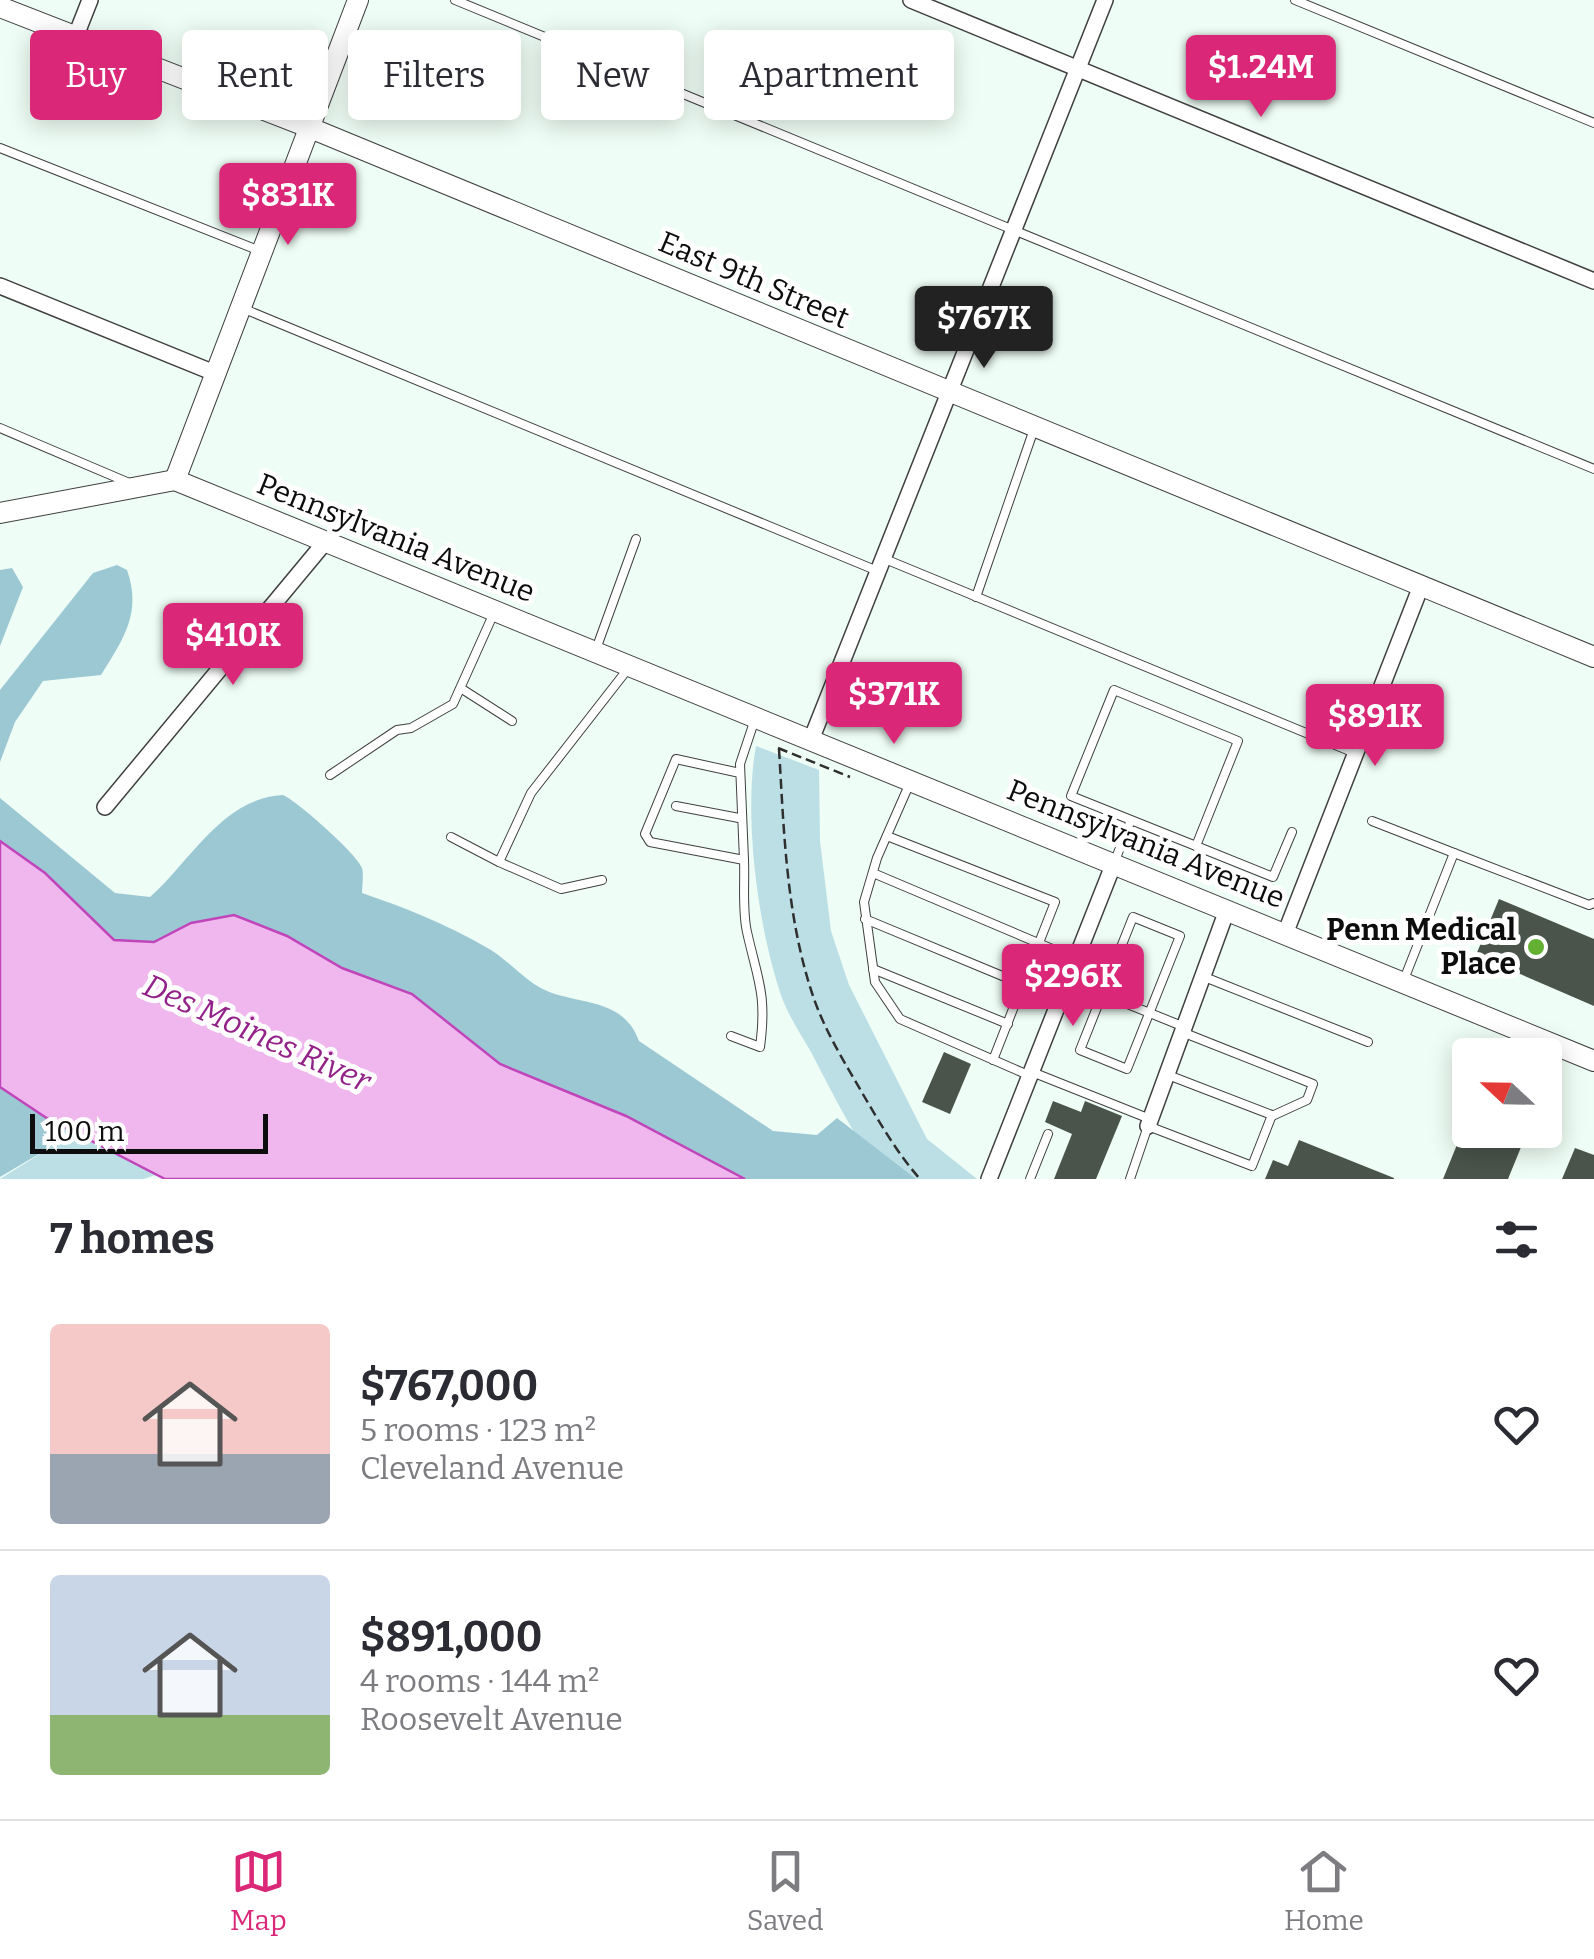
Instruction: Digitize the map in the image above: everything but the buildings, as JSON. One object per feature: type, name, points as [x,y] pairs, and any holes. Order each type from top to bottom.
[{"type":"street","points":[[78,30],[90,0]]},
{"type":"street","points":[[911,0],[1594,282]]},
{"type":"street","points":[[811,740],[1105,0]]},
{"type":"street","points":[[0,513],[174,480],[308,128],[351,2]]},
{"type":"street","name":"East 9th Street","points":[[0,8],[55,30]]},
{"type":"street","name":"East 9th Street","points":[[162,72],[308,128],[1594,657]]},
{"type":"street","points":[[0,286],[212,372]]},
{"type":"street","name":"Pennsylvania Avenue","points":[[174,480],[1594,1061]]},
{"type":"street","points":[[105,807],[326,541]]},
{"type":"street","points":[[1285,934],[1421,586]]},
{"type":"street","points":[[989,1179],[1114,863]]},
{"type":"street","points":[[1149,1123],[1227,910]]},
{"type":"lane","points":[[454,0],[1594,468]]},
{"type":"lane","points":[[1295,0],[1594,123]]},
{"type":"lane","points":[[0,148],[260,251]]},
{"type":"lane","points":[[238,306],[882,566],[976,597],[1357,754]]},
{"type":"lane","points":[[0,428],[135,486]]},
{"type":"lane","points":[[976,597],[1034,429]]},
{"type":"lane","points":[[595,652],[636,539]]},
{"type":"lane","points":[[330,775],[397,730],[411,728],[453,704],[496,611]]},
{"type":"lane","points":[[499,862],[531,793],[629,666]]},
{"type":"lane","points":[[462,689],[512,721]]},
{"type":"lane","points":[[1196,846],[1238,741],[1114,690],[1071,796],[1274,878],[1292,832]]},
{"type":"lane","points":[[732,1036],[760,1048],[763,983],[746,930],[739,818],[740,773],[756,718]]},
{"type":"lane","points":[[740,773],[676,759],[646,834],[650,842],[744,860]]},
{"type":"lane","points":[[911,781],[873,874],[865,919],[875,982],[900,1019],[1252,1166],[1272,1116],[1307,1100],[1312,1084],[1068,980]]},
{"type":"lane","points":[[676,806],[739,818]]},
{"type":"lane","points":[[1114,863],[1132,820]]},
{"type":"lane","points":[[1372,821],[1589,905],[1594,903]]},
{"type":"lane","points":[[887,836],[1054,902],[993,1060]]},
{"type":"lane","points":[[450,837],[561,889],[602,880]]},
{"type":"lane","points":[[1403,982],[1454,852]]},
{"type":"lane","points":[[873,874],[1076,959]]},
{"type":"lane","points":[[1133,918],[1180,936],[1127,1069],[1080,1050],[1101,993],[1133,918]]},
{"type":"lane","points":[[865,919],[1024,984]]},
{"type":"lane","points":[[872,969],[1008,1024]]},
{"type":"lane","points":[[1202,976],[1368,1042]]},
{"type":"lane","points":[[1164,1074],[1272,1116]]},
{"type":"lane","points":[[1130,1179],[1149,1123]]},
{"type":"lane","points":[[1030,1179],[1048,1134]]},
{"type":"path","points":[[778,748],[788,891],[812,992],[828,1034],[901,1158],[920,1179]]},
{"type":"shaded area","points":[[117,565],[127,570],[132,599],[128,625],[117,649],[101,675],[43,681],[15,722],[0,762],[0,690],[93,573]]},
{"type":"shaded area","points":[[12,568],[23,587],[0,646],[0,570]]},
{"type":"shaded area","points":[[756,746],[819,770],[820,841],[831,931],[849,985],[927,1139],[977,1179],[885,1179],[854,1133],[788,1012],[773,970],[755,872],[751,805]]},
{"type":"shaded area","points":[[283,795],[326,828],[358,861],[363,871],[362,893],[470,938],[548,991],[620,1015],[639,1041],[773,1131],[817,1135],[837,1118],[916,1179],[745,1179],[626,1116],[500,1064],[412,994],[342,968],[287,936],[234,915],[191,923],[154,942],[114,940],[45,873],[0,841],[0,798],[115,893],[150,897],[225,819],[261,799]]},
{"type":"shaded area","points":[[0,1087],[67,1129],[54,1145],[0,1177]]},
{"type":"shaded area","points":[[67,1129],[165,1179],[155,1175],[144,1179],[0,1179],[54,1145]]},
{"type":"water","name":"Des Moines River","points":[[0,841],[45,873],[114,940],[154,942],[191,923],[234,915],[287,936],[342,968],[412,994],[500,1064],[626,1116],[745,1179],[165,1179],[45,1117],[0,1087]]},
{"type":"place","name":"Penn Medical Place","points":[[1536,947]]}]
